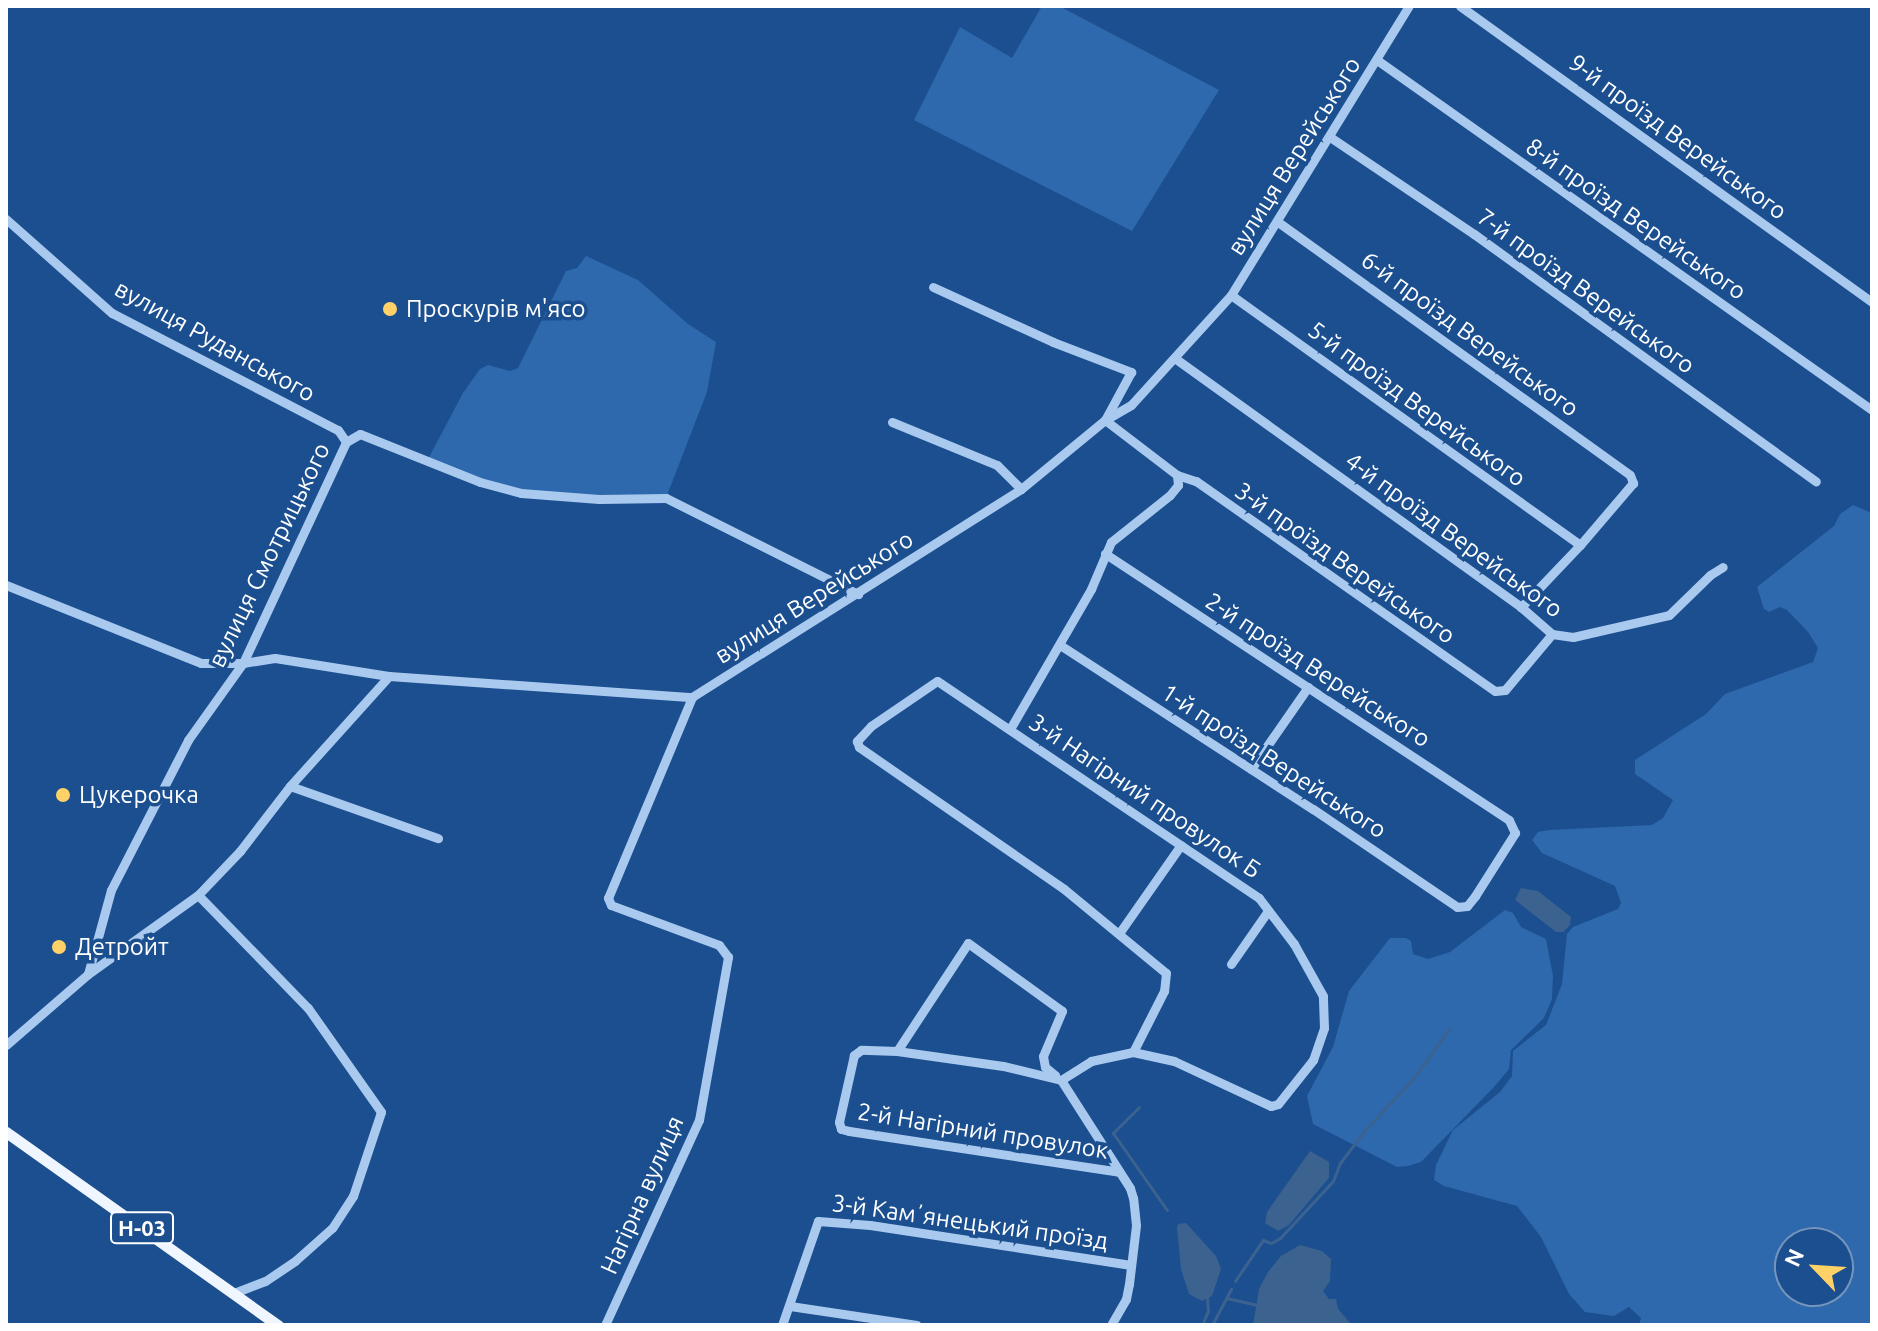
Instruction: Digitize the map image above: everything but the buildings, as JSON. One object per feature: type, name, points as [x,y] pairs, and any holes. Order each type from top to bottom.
[{"type":"main road","name":"Н-03","points":[[6,1132],[278,1325]]},
{"type":"street","name":"вулиця Верейського","points":[[692,697],[1021,489],[1105,420],[1131,405],[1231,295],[1409,6]]},
{"type":"street","name":"9-й проїзд Верейського","points":[[1460,6],[1872,302]]},
{"type":"street","name":"8-й проїзд Верейського","points":[[1377,60],[1872,410]]},
{"type":"street","name":"7-й проїзд Верейського","points":[[1330,137],[1487,243],[1816,482]]},
{"type":"street","name":"вулиця Руданського","points":[[6,219],[112,313],[338,430],[346,442]]},
{"type":"street","name":"6-й проїзд Верейського","points":[[1278,222],[1630,475],[1633,483],[1580,545]]},
{"type":"street","points":[[933,287],[1131,372],[1105,420]]},
{"type":"street","name":"5-й проїзд Верейського","points":[[1231,295],[1580,545]]},
{"type":"street","name":"4-й проїзд Верейського","points":[[1176,359],[1521,607],[1552,634],[1573,637],[1669,615],[1710,575],[1723,567]]},
{"type":"street","name":"3-й проїзд Верейського","points":[[1105,420],[1177,475],[1196,481],[1495,691],[1505,690],[1552,634]]},
{"type":"street","points":[[892,422],[997,465],[1021,489]]},
{"type":"street","points":[[346,442],[360,434],[480,482],[521,493],[614,499],[666,498],[858,594]]},
{"type":"street","name":"вулиця Смотрицького","points":[[88,974],[111,890],[188,740],[243,663],[346,442]]},
{"type":"street","points":[[1010,729],[1104,565],[1111,542],[1170,495],[1178,485],[1177,475]]},
{"type":"street","points":[[1521,607],[1580,545]]},
{"type":"street","name":"2-й проїзд Верейського","points":[[1105,554],[1509,820],[1515,833],[1467,906]]},
{"type":"street","points":[[6,585],[201,663],[243,663],[275,658],[389,676],[692,697]]},
{"type":"street","name":"1-й проїзд Верейського","points":[[1060,645],[1457,907],[1467,906]]},
{"type":"street","points":[[6,1045],[88,974],[198,895],[240,851],[290,786],[389,676]]},
{"type":"street","name":"3-й Нагірний провулок Б","points":[[937,681],[1010,729],[1259,898],[1306,963],[1323,996],[1324,1028],[1313,1060],[1278,1104],[1271,1106],[1174,1061],[1133,1052],[1167,982],[1166,973],[1120,932],[859,747],[857,741],[871,726],[937,681]]},
{"type":"street","points":[[1251,769],[1308,687]]},
{"type":"street","name":"Нагірна вулиця","points":[[605,1325],[699,1120],[728,957],[719,945],[611,905],[608,898],[692,697]]},
{"type":"street","points":[[290,786],[438,838]]},
{"type":"street","points":[[1120,932],[1181,845]]},
{"type":"street","points":[[198,895],[308,1008],[381,1112],[353,1196],[332,1228],[295,1261],[265,1281],[233,1293]]},
{"type":"street","points":[[1231,964],[1268,911]]},
{"type":"street","points":[[897,1051],[968,943],[1062,1011],[1043,1056],[1045,1067],[1061,1080],[1130,1188],[1134,1207],[1136,1225],[1126,1299],[1111,1325]]},
{"type":"street","name":"2-й Нагірний провулок","points":[[1061,1080],[1032,1070],[871,1049],[854,1055],[839,1122],[841,1129],[1119,1172]]},
{"type":"street","points":[[1061,1080],[1091,1061],[1133,1052]]},
{"type":"street","points":[[1032,1070],[1045,1067]]},
{"type":"street","name":"3-й Камʼянецький проїзд","points":[[782,1325],[818,1221],[870,1225],[1131,1265]]},
{"type":"street","points":[[790,1306],[917,1325]]},
{"type":"shaded area","points":[[1042,6],[1059,6],[1219,90],[1132,231],[914,120],[960,27],[1012,58]]},
{"type":"shaded area","points":[[586,256],[638,280],[688,324],[716,342],[707,392],[666,498],[521,493],[427,461],[463,393],[480,369],[488,365],[510,371],[518,368],[566,271],[577,268]]},
{"type":"shaded area","points":[[1853,505],[1872,513],[1872,1325],[1639,1325],[1641,1318],[1629,1307],[1614,1316],[1585,1312],[1569,1294],[1541,1237],[1517,1206],[1444,1186],[1434,1180],[1436,1165],[1453,1130],[1500,1092],[1512,1076],[1513,1051],[1546,1025],[1562,984],[1567,934],[1573,927],[1618,909],[1621,903],[1615,886],[1542,853],[1532,840],[1538,832],[1549,830],[1652,825],[1663,818],[1673,800],[1635,774],[1635,760],[1706,714],[1725,694],[1813,662],[1818,648],[1808,632],[1787,610],[1780,607],[1769,612],[1764,609],[1757,587],[1834,526],[1840,514]]},
{"type":"shaded area","points":[[1521,888],[1538,891],[1571,917],[1570,925],[1563,932],[1556,932],[1515,900]]},
{"type":"shaded area","points":[[1505,910],[1513,913],[1521,927],[1546,939],[1553,976],[1552,999],[1544,1018],[1511,1050],[1509,1069],[1494,1087],[1421,1162],[1408,1166],[1397,1167],[1313,1124],[1307,1096],[1333,1047],[1349,991],[1390,938],[1406,938],[1411,941],[1413,954],[1428,959],[1450,952]]},
{"type":"shaded area","points":[[1310,1151],[1329,1162],[1329,1178],[1289,1225],[1278,1231],[1265,1223],[1267,1212]]},
{"type":"shaded area","points":[[1186,1223],[1216,1256],[1221,1269],[1212,1296],[1202,1301],[1189,1294],[1181,1269],[1177,1228],[1178,1224]]},
{"type":"shaded area","points":[[1300,1245],[1322,1251],[1331,1259],[1330,1281],[1323,1291],[1329,1299],[1336,1299],[1338,1309],[1352,1325],[1253,1325],[1259,1289],[1268,1272],[1281,1256]]},
{"type":"waterway","points":[[1235,1281],[1263,1240],[1271,1243],[1280,1238],[1333,1181],[1340,1163],[1365,1130],[1413,1079],[1449,1029]]},
{"type":"waterway","points":[[1139,1107],[1113,1133],[1167,1210]]},
{"type":"waterway","points":[[1212,1325],[1231,1289]]},
{"type":"waterway","points":[[1202,1325],[1208,1311],[1207,1298]]},
{"type":"waterway","points":[[1227,1298],[1257,1305]]},
{"type":"place","name":"Проскурів м'ясо","points":[[390,309]]},
{"type":"place","name":"Цукерочка","points":[[63,795]]},
{"type":"place","name":"Детройт","points":[[59,947]]}]
